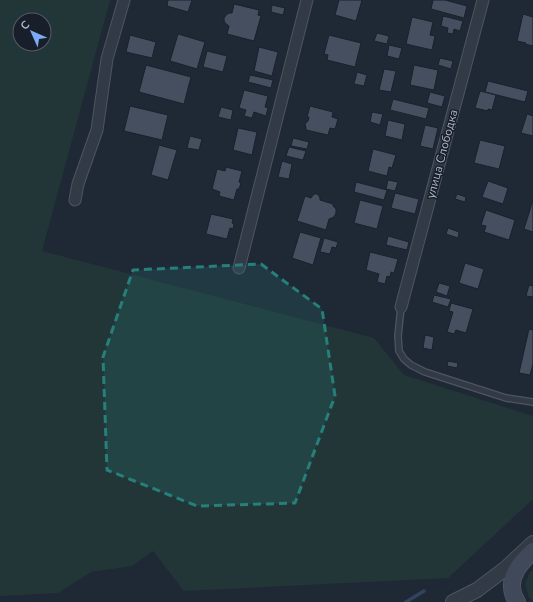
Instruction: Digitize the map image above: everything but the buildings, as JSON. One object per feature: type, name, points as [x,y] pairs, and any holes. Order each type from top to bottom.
[{"type":"main road","points":[[517,602],[513,594],[512,582],[515,571],[533,551]]},
{"type":"street","points":[[75,200],[78,184],[97,130],[107,59],[124,0]]},
{"type":"street","points":[[239,268],[306,0]]},
{"type":"street","name":"улица Слободка","points":[[401,307],[483,0]]},
{"type":"street","points":[[453,602],[477,590],[506,568],[533,543]]},
{"type":"lane","points":[[401,307],[398,336],[399,351],[404,360],[425,372],[506,398],[533,402]]},
{"type":"highlighted area","points":[[261,264],[322,309],[335,396],[295,503],[197,506],[107,470],[103,357],[133,270]]},
{"type":"green space","points":[[0,0],[110,0],[42,251],[374,338],[404,375],[533,416],[533,499],[448,578],[184,591],[153,551],[132,566],[91,572],[58,593],[0,596]]},
{"type":"green space","points":[[533,570],[533,600],[529,598],[525,584],[530,572]]},
{"type":"waterway","points":[[406,602],[424,591]]}]
